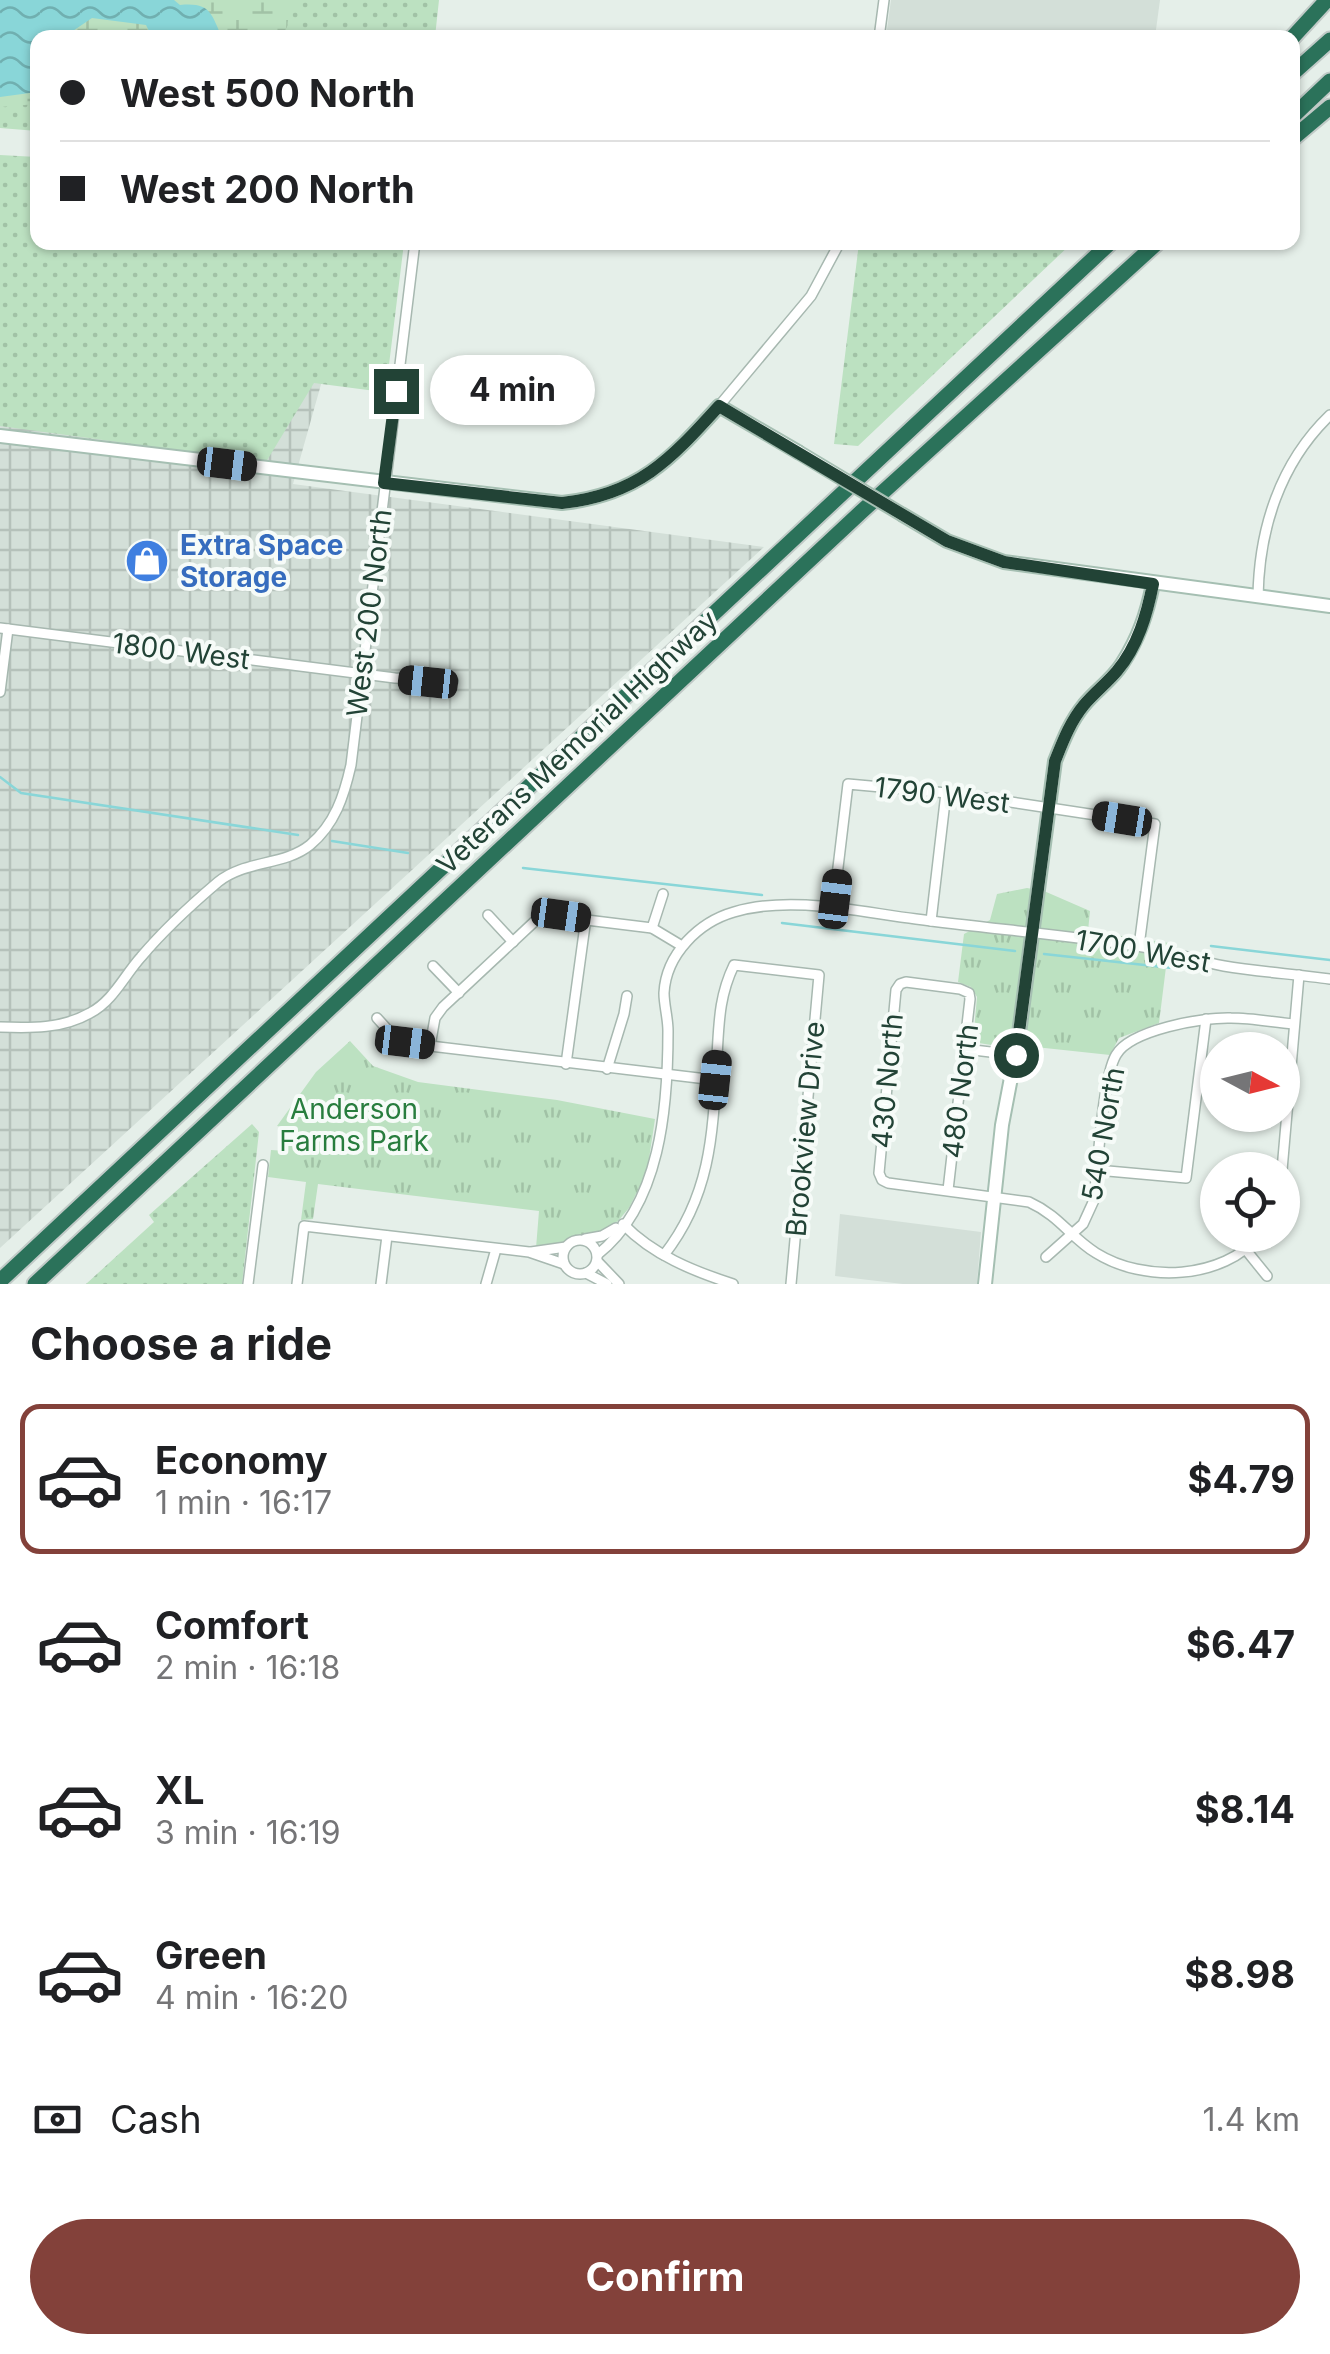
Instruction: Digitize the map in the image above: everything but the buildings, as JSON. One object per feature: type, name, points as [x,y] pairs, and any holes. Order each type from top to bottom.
[{"type":"highway","points":[[1299,30],[1326,0]]},
{"type":"highway","points":[[1300,67],[1330,40]]},
{"type":"highway","points":[[1300,109],[1330,81]]},
{"type":"highway","points":[[1300,132],[1330,107]]},
{"type":"highway","name":"Veterans Memorial Highway","points":[[0,1281],[1101,250]]},
{"type":"highway","name":"Veterans Memorial Highway","points":[[35,1284],[847,524],[1149,250]]},
{"type":"street","points":[[880,30],[884,0]]},
{"type":"street","name":"West 200 North","points":[[0,1027],[42,1028],[95,1011],[145,952],[218,882],[239,868],[301,850],[336,815],[346,786],[362,674],[414,250]]},
{"type":"street","points":[[0,436],[562,503],[586,500],[624,489],[666,463],[811,296],[836,250]]},
{"type":"street","points":[[719,406],[947,541],[1004,562],[1330,606]]},
{"type":"street","points":[[1258,597],[1262,548],[1274,500],[1304,444],[1330,415]]},
{"type":"street","points":[[986,1284],[1002,1124],[1016,1055],[1055,761],[1067,730],[1084,705],[1120,669],[1145,621],[1153,584]]},
{"type":"street","points":[[0,692],[4,629]]},
{"type":"street","name":"1800 West","points":[[4,629],[428,682],[453,681]]},
{"type":"street","name":"1790 West","points":[[834,909],[848,784],[946,793],[1155,824],[1139,946]]},
{"type":"street","points":[[931,921],[946,793]]},
{"type":"street","points":[[652,928],[663,894]]},
{"type":"street","name":"1700 West","points":[[682,946],[701,928],[739,910],[834,909],[1139,946],[1222,965],[1330,979]]},
{"type":"street","points":[[488,915],[513,942]]},
{"type":"street","points":[[430,1046],[438,1012],[546,915],[652,928],[682,946],[664,992],[668,1028],[658,1156],[642,1196],[586,1273]]},
{"type":"street","points":[[566,1064],[586,918]]},
{"type":"street","name":"Brookview Drive","points":[[715,1080],[719,1008],[734,965],[819,974],[790,1284]]},
{"type":"street","points":[[433,966],[458,992]]},
{"type":"street","points":[[1283,1152],[1299,975]]},
{"type":"street","name":"480 North","points":[[900,984],[969,993],[948,1190]]},
{"type":"street","name":"430 North","points":[[900,984],[896,990],[879,1172],[882,1180],[948,1190]]},
{"type":"street","points":[[607,1069],[626,996]]},
{"type":"street","points":[[377,1018],[400,1041],[715,1080],[705,1177],[688,1220],[664,1255]]},
{"type":"street","points":[[1098,1170],[1184,1179],[1206,1019],[1292,1024]]},
{"type":"street","name":"540 North","points":[[1046,1257],[1089,1214],[1108,1077],[1117,1052],[1125,1043],[1152,1032],[1206,1019]]},
{"type":"street","points":[[965,1049],[1016,1055]]},
{"type":"street","points":[[248,1284],[264,1165]]},
{"type":"street","points":[[948,1190],[1029,1202],[1049,1211],[1093,1252],[1111,1261],[1143,1268],[1195,1272],[1229,1262],[1243,1252]]},
{"type":"street","points":[[529,1252],[602,1236],[624,1224]]},
{"type":"street","points":[[624,1224],[638,1240],[664,1255],[733,1284]]},
{"type":"street","points":[[297,1284],[304,1226],[529,1252],[607,1284]]},
{"type":"street","points":[[381,1284],[387,1236]]},
{"type":"street","points":[[582,1240],[590,1243],[619,1284]]},
{"type":"street","points":[[564,1264],[566,1246]]},
{"type":"street","points":[[486,1284],[496,1248]]},
{"type":"street","points":[[1248,1252],[1267,1276]]},
{"type":"shaded area","points":[[891,0],[1160,0],[1156,30],[887,30]]},
{"type":"shaded area","points":[[0,159],[30,225],[30,250],[81,250],[345,299],[293,484],[764,547],[0,1248]]},
{"type":"shaded area","points":[[840,1214],[981,1232],[977,1284],[903,1284],[835,1276]]},
{"type":"green space","points":[[0,0],[439,0],[436,30],[30,30],[30,130],[0,128]]},
{"type":"green space","points":[[0,0],[291,0],[285,30],[30,30],[30,105],[0,107]]},
{"type":"green space","points":[[0,155],[30,157],[30,250],[403,250],[386,389],[383,392],[314,383],[266,462],[0,426]]},
{"type":"green space","points":[[858,250],[1065,250],[858,446],[834,444]]},
{"type":"green space","points":[[1027,888],[1044,891],[1090,911],[1088,931],[1169,943],[1159,1023],[1119,1038],[1110,1055],[973,1042],[977,997],[971,987],[958,982],[964,934],[990,920],[997,894]]},
{"type":"green space","name":"Anderson Farms Park","points":[[350,1041],[373,1066],[418,1082],[557,1100],[655,1119],[647,1172],[629,1208],[618,1221],[594,1235],[536,1248],[539,1211],[318,1184],[313,1219],[301,1220],[306,1182],[268,1177],[271,1150],[287,1151],[289,1128],[277,1126],[316,1072]]},
{"type":"green space","points":[[252,1124],[259,1132],[242,1284],[86,1284],[154,1222],[149,1215]]},
{"type":"water","points":[[0,0],[174,0],[180,5],[204,8],[219,30],[148,30],[146,25],[92,18],[74,30],[30,30],[30,93],[0,97]]},
{"type":"waterway","points":[[0,777],[21,793],[298,835]]},
{"type":"waterway","points":[[332,841],[408,853]]},
{"type":"waterway","points":[[523,868],[762,895]]},
{"type":"waterway","points":[[782,923],[1015,951]]},
{"type":"waterway","points":[[1211,946],[1330,960]]},
{"type":"waterway","points":[[1044,954],[1172,968]]},
{"type":"place","name":"Extra Space Storage","points":[[147,561]]},
{"type":"route","points":[[396,391],[384,483],[562,503],[608,495],[666,463],[719,406],[947,541],[971,551],[1024,566],[1153,584],[1145,621],[1135,642],[1120,669],[1084,705],[1067,730],[1055,761],[1016,1055]]}]
